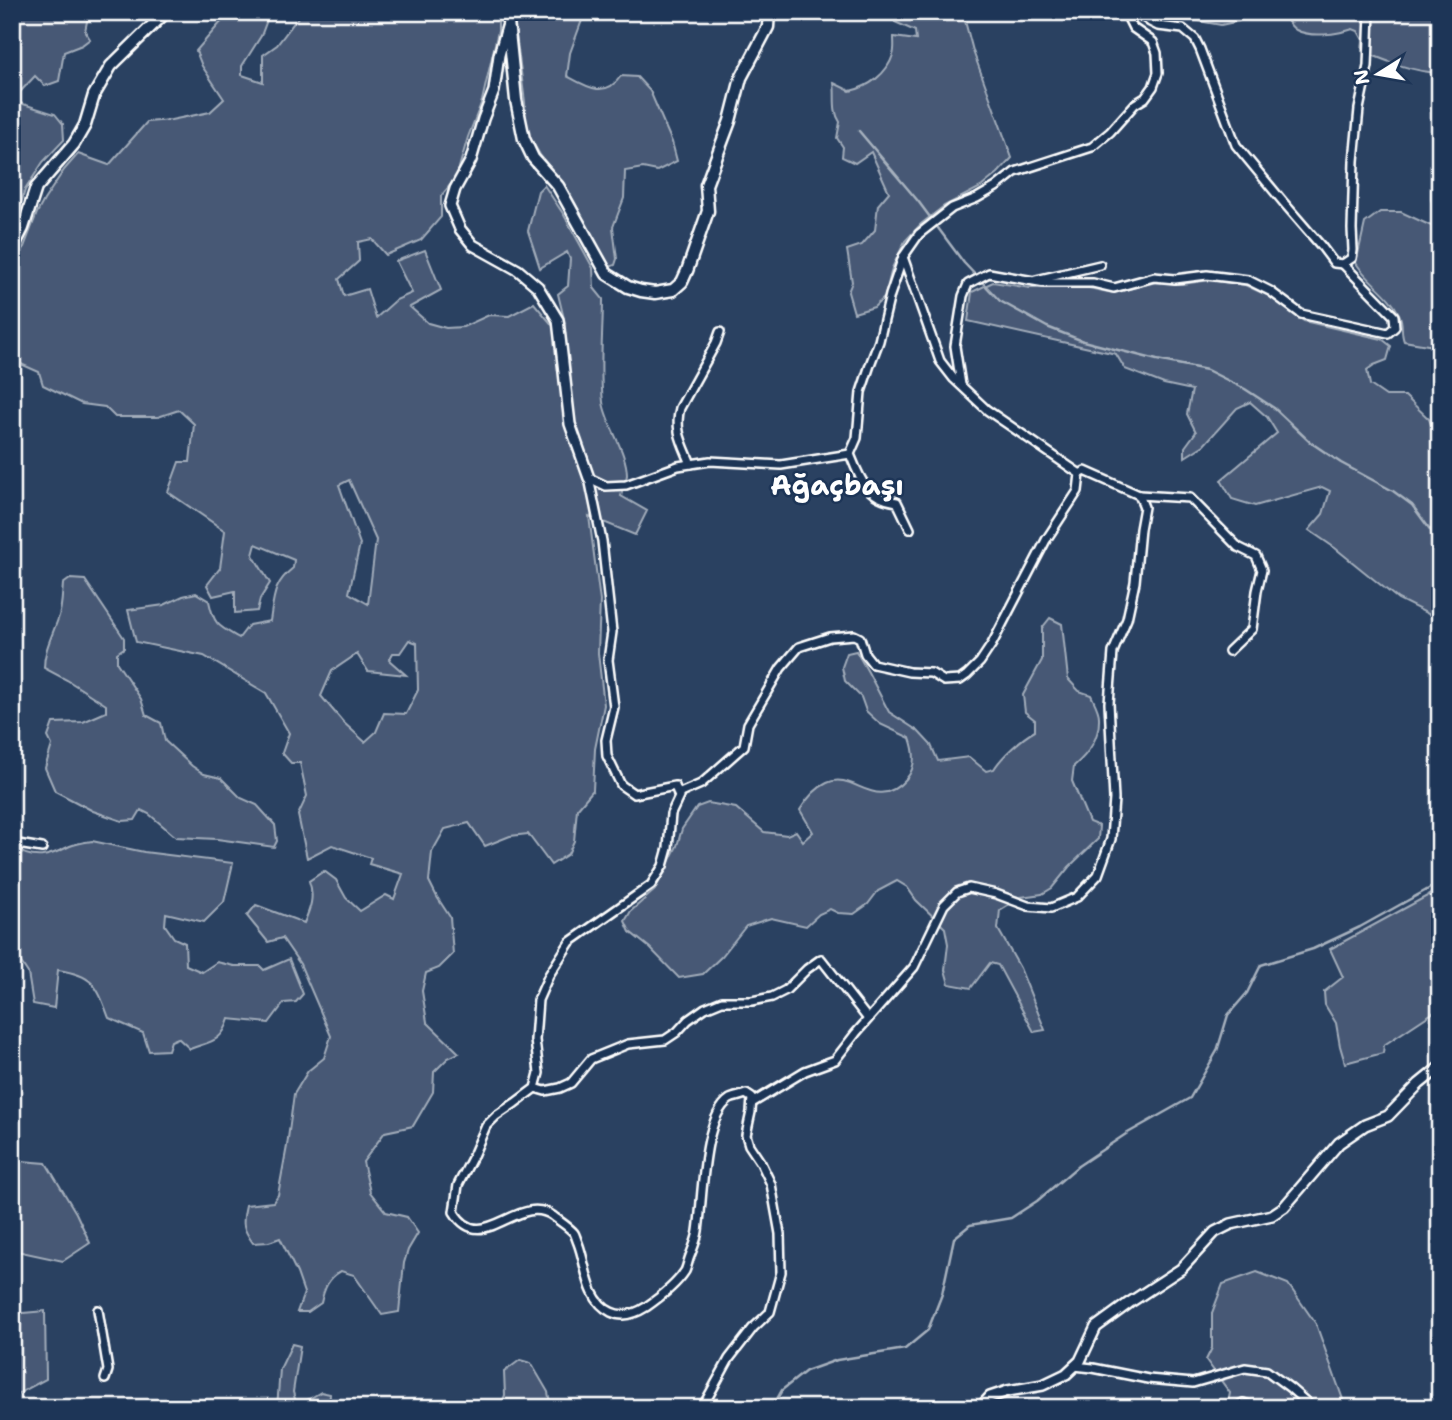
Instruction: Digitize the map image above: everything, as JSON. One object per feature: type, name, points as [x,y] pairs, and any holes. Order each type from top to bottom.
[{"type":"main road","points":[[12,250],[23,229],[36,188],[74,144],[85,125],[94,95],[111,66],[166,12]]},
{"type":"main road","points":[[506,12],[519,113],[524,139],[533,158],[558,186],[607,274],[628,287],[641,291],[664,292],[678,287],[687,271],[708,211],[706,185],[730,121],[741,78],[768,27],[769,12]]},
{"type":"street","points":[[1343,264],[1352,258],[1353,250],[1354,161],[1359,109],[1368,66],[1370,12]]},
{"type":"street","points":[[910,529],[897,502],[874,495],[859,477],[850,454],[857,438],[861,392],[904,257],[919,234],[952,208],[996,187],[1015,172],[1092,147],[1110,132],[1135,104],[1145,98],[1158,73],[1157,53],[1153,42],[1133,28],[1129,20],[1131,13],[1158,26],[1183,29],[1190,34],[1200,49],[1236,145],[1334,263],[1343,264],[1394,316],[1395,327],[1388,333],[1301,314],[1270,291],[1248,280],[1207,275],[1175,279],[1154,277],[1114,288],[1093,283],[1045,283],[989,273],[968,285],[964,296],[955,346],[961,386]]},
{"type":"street","points":[[508,24],[499,55],[494,90],[482,119],[471,160],[455,189],[450,206],[460,229],[474,245],[518,271],[538,287],[558,320],[570,424],[589,478],[603,541],[612,632],[608,660],[614,707],[606,740],[607,756],[621,785],[634,794],[675,786],[679,797],[671,814],[668,848],[663,866],[652,885],[570,942],[549,975],[538,1000],[535,1040],[539,1073],[535,1088],[486,1126],[458,1185],[454,1212],[460,1222],[472,1228],[495,1225],[522,1212],[540,1210],[550,1214],[574,1233],[594,1296],[601,1305],[612,1313],[627,1315],[638,1312],[660,1297],[685,1271],[698,1234],[709,1133],[730,1099],[746,1094],[752,1098],[746,1135],[771,1184],[780,1234],[781,1272],[770,1312],[753,1328],[729,1359],[702,1408]]},
{"type":"street","points":[[904,257],[940,361],[961,386],[987,410],[1080,474]]},
{"type":"street","points":[[1032,281],[1100,265]]},
{"type":"street","points":[[691,464],[679,435],[677,419],[680,408],[720,332]]},
{"type":"street","points":[[589,478],[606,486],[626,485],[678,466],[710,461],[781,465],[850,454]]},
{"type":"street","points":[[1080,474],[1085,471],[1139,495],[1190,498],[1238,547],[1256,555],[1262,570],[1252,629],[1229,651]]},
{"type":"street","points":[[678,794],[701,784],[744,746],[748,724],[781,668],[799,648],[830,637],[854,635],[860,638],[865,654],[873,664],[909,672],[931,673],[944,681],[960,680],[967,675],[992,644],[1046,540],[1078,491],[1080,474]]},
{"type":"street","points":[[752,1103],[805,1071],[835,1060],[914,967],[944,905],[957,891],[969,888],[996,894],[1028,906],[1051,908],[1077,897],[1098,875],[1111,839],[1114,799],[1108,703],[1113,652],[1127,619],[1135,582],[1144,507],[1139,495]]},
{"type":"street","points":[[12,840],[18,844],[42,848]]},
{"type":"street","points":[[535,1088],[545,1091],[571,1083],[591,1059],[628,1044],[665,1040],[705,1008],[722,1001],[752,1001],[772,997],[786,990],[821,959],[868,1019]]},
{"type":"street","points":[[980,1408],[990,1397],[1043,1385],[1066,1374],[1080,1360],[1096,1327],[1181,1269],[1215,1233],[1231,1224],[1272,1215],[1284,1207],[1339,1143],[1365,1125],[1388,1116],[1419,1084],[1440,1068]]},
{"type":"street","points":[[98,1310],[108,1370],[105,1380]]},
{"type":"street","points":[[1074,1366],[1148,1380],[1193,1383],[1245,1368],[1267,1371],[1313,1408]]},
{"type":"street","points":[[1234,1408],[1243,1403],[1257,1408]]},
{"type":"shaded area","points":[[12,12],[89,12],[85,31],[90,39],[64,52],[59,81],[45,86],[35,76],[20,92],[20,103],[55,114],[63,124],[64,140],[43,162],[25,190],[12,233]]},
{"type":"shaded area","points":[[226,12],[270,12],[261,36],[242,66],[242,75],[263,82],[263,55],[277,45],[302,12],[498,12],[498,31],[482,101],[456,178],[441,196],[441,217],[421,240],[386,255],[372,239],[358,242],[359,261],[339,279],[344,296],[367,289],[376,318],[396,300],[412,293],[396,261],[425,250],[441,290],[410,307],[428,323],[446,328],[463,327],[489,315],[509,316],[534,303],[553,326],[565,323],[558,294],[568,286],[570,259],[567,252],[540,268],[528,231],[538,191],[544,185],[593,268],[594,288],[603,299],[603,402],[626,466],[627,475],[621,496],[647,511],[635,535],[589,516],[600,601],[598,653],[604,705],[595,749],[593,790],[577,809],[574,841],[568,854],[551,865],[528,834],[510,836],[485,846],[469,823],[445,829],[432,852],[429,881],[450,917],[453,954],[439,968],[426,973],[422,991],[427,1022],[459,1053],[448,1058],[434,1072],[433,1092],[413,1126],[385,1132],[363,1162],[370,1192],[386,1212],[407,1217],[418,1233],[404,1263],[399,1312],[382,1315],[354,1275],[341,1271],[327,1284],[321,1303],[308,1312],[297,1312],[304,1293],[280,1238],[253,1243],[245,1229],[246,1205],[273,1202],[278,1195],[294,1094],[308,1071],[324,1058],[331,1036],[300,964],[282,938],[268,942],[247,916],[256,905],[304,923],[312,898],[309,881],[324,871],[336,880],[346,898],[360,911],[386,895],[394,899],[403,874],[369,864],[371,858],[332,845],[307,858],[298,815],[307,796],[300,763],[291,763],[282,753],[289,733],[266,693],[204,656],[136,642],[128,610],[164,605],[196,593],[209,601],[218,624],[239,638],[249,625],[270,621],[276,592],[286,574],[293,568],[294,560],[256,544],[253,555],[270,583],[260,599],[257,611],[235,613],[235,591],[213,596],[207,585],[220,568],[225,531],[168,492],[179,462],[190,462],[194,424],[179,410],[158,417],[115,417],[105,407],[82,404],[43,385],[39,372],[12,360],[12,339],[15,336],[12,329],[12,261],[24,247],[44,200],[78,154],[109,165],[147,122],[210,112],[224,99],[202,66],[196,51],[222,21]],"holes":[[[349,480],[376,540],[368,604],[349,593],[360,544],[339,485]],[[409,640],[417,643],[418,690],[406,714],[384,713],[376,732],[365,742],[321,696],[332,671],[357,654],[368,671],[406,675],[389,660],[393,653],[400,653]]]},
{"type":"shaded area","points":[[513,12],[585,12],[570,53],[567,76],[596,89],[609,87],[621,76],[637,77],[650,91],[672,142],[677,161],[657,171],[643,168],[625,171],[624,198],[613,227],[617,259],[615,265],[609,267],[568,190],[540,155],[526,131],[525,102]]},
{"type":"shaded area","points":[[891,12],[966,12],[965,21],[973,51],[1012,158],[981,187],[944,206],[921,224],[905,241],[892,268],[885,297],[874,307],[854,313],[848,292],[852,282],[847,250],[862,245],[875,230],[878,205],[889,192],[871,152],[855,163],[842,157],[843,147],[837,138],[840,122],[835,108],[834,83],[850,91],[864,86],[876,79],[890,62],[894,53],[894,37],[916,40],[915,31],[895,22]]},
{"type":"shaded area","points":[[1148,12],[1248,12],[1239,21],[1221,25]]},
{"type":"shaded area","points":[[1281,12],[1440,12],[1440,73],[1410,68],[1362,51],[1363,40],[1358,31],[1353,29],[1324,34],[1309,34],[1296,30]]},
{"type":"shaded area","points":[[1440,134],[1440,214],[1435,212],[1431,199],[1432,155]]},
{"type":"shaded area","points":[[1380,212],[1401,212],[1440,230],[1440,347],[1404,341],[1402,324],[1395,307],[1356,263],[1365,223]]},
{"type":"shaded area","points":[[1210,280],[1245,285],[1271,297],[1304,321],[1382,339],[1391,346],[1387,360],[1367,370],[1370,385],[1386,396],[1405,396],[1429,419],[1436,438],[1440,440],[1440,620],[1398,599],[1309,530],[1323,514],[1330,491],[1322,487],[1255,506],[1232,499],[1221,480],[1277,433],[1267,417],[1250,402],[1237,408],[1204,445],[1185,457],[1185,447],[1196,432],[1187,414],[1192,390],[1164,384],[1125,369],[1116,354],[968,321],[972,292],[993,282],[1030,288],[1089,288],[1113,293],[1156,282],[1182,284]]},
{"type":"shaded area","points":[[70,579],[85,580],[124,638],[124,648],[117,653],[117,663],[141,699],[146,715],[161,723],[165,741],[192,766],[204,774],[221,778],[241,798],[257,805],[275,825],[277,841],[274,847],[217,839],[176,837],[141,810],[135,820],[122,821],[93,811],[55,791],[45,768],[52,745],[48,737],[53,723],[83,722],[106,712],[106,705],[44,668],[47,649],[60,611],[63,584]]},
{"type":"shaded area","points":[[1050,618],[1062,624],[1068,679],[1079,691],[1091,695],[1098,712],[1099,725],[1095,738],[1089,750],[1074,766],[1072,781],[1089,822],[1099,826],[1098,839],[1052,888],[1042,894],[1021,897],[1000,910],[998,929],[1020,968],[1045,1030],[1034,1032],[998,965],[990,963],[971,988],[949,984],[945,970],[948,944],[945,928],[916,900],[907,887],[897,881],[878,891],[868,904],[854,914],[838,913],[830,909],[819,914],[806,926],[771,918],[746,926],[722,956],[703,974],[679,978],[630,932],[625,921],[631,911],[655,890],[677,846],[682,829],[697,807],[708,803],[736,808],[764,832],[787,835],[796,831],[803,841],[813,832],[800,810],[823,785],[837,781],[846,782],[884,793],[895,789],[910,774],[914,759],[910,738],[880,724],[866,711],[861,697],[845,681],[842,667],[847,653],[856,651],[889,712],[918,731],[931,745],[938,761],[969,757],[986,771],[994,769],[1013,748],[1035,731],[1035,720],[1025,712],[1023,695],[1042,660],[1042,628]]},
{"type":"shaded area","points":[[92,841],[144,852],[233,863],[224,902],[204,922],[166,913],[165,925],[174,938],[185,943],[186,965],[202,972],[217,962],[234,966],[260,966],[264,970],[289,959],[303,994],[296,1002],[284,1003],[269,1023],[229,1019],[223,1032],[210,1042],[190,1049],[178,1038],[171,1041],[168,1050],[149,1051],[143,1033],[109,1018],[97,990],[79,975],[58,970],[54,1008],[33,1004],[28,973],[18,958],[12,962],[12,847],[28,855],[41,856]]},
{"type":"shaded area","points":[[1440,889],[1440,1008],[1384,1045],[1383,1053],[1345,1063],[1336,1023],[1325,1005],[1324,992],[1343,977],[1330,949]]},
{"type":"shaded area","points":[[12,1091],[20,1108],[14,1130],[22,1161],[46,1163],[76,1213],[90,1243],[63,1261],[12,1250]]},
{"type":"shaded area","points":[[1257,1272],[1288,1284],[1316,1324],[1346,1408],[1227,1408],[1230,1393],[1206,1360],[1212,1348],[1212,1313],[1223,1284]]},
{"type":"shaded area","points":[[45,1311],[46,1379],[12,1397],[12,1314]]},
{"type":"shaded area","points":[[292,1344],[300,1346],[293,1392],[297,1406],[321,1392],[330,1394],[329,1408],[277,1408],[280,1369]]},
{"type":"shaded area","points":[[520,1360],[531,1363],[548,1392],[550,1403],[574,1401],[588,1408],[500,1408],[505,1395],[504,1372]]},
{"type":"waterway","points":[[859,131],[918,201],[964,263],[1000,301],[1047,327],[1083,341],[1207,370],[1245,389],[1274,408],[1310,442],[1412,505],[1440,543]]},
{"type":"waterway","points":[[772,1408],[782,1390],[806,1371],[837,1360],[905,1349],[928,1330],[942,1294],[954,1238],[970,1225],[1011,1218],[1037,1201],[1078,1166],[1126,1134],[1190,1098],[1217,1051],[1228,1015],[1247,993],[1261,965],[1313,949],[1360,927],[1440,882]]},
{"type":"district","name":"Ağaçbaşı","points":[[837,485]]}]
